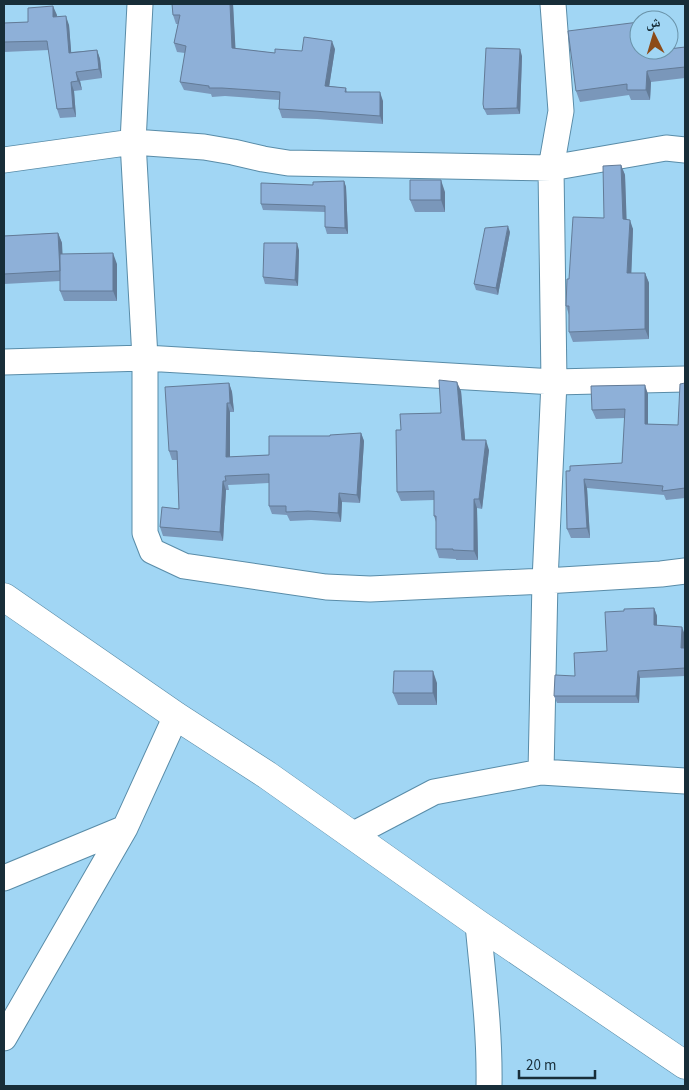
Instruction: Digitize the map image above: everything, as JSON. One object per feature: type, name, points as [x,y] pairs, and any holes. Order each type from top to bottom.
[{"type":"highway","points":[[4,597],[176,716],[267,775],[478,924],[685,1065]]},
{"type":"street","points":[[140,4],[133,142],[145,358],[145,534],[152,551],[184,566],[326,587],[370,589],[545,581],[685,571]]},
{"type":"street","points":[[541,772],[545,581],[554,382],[551,168],[561,111],[553,4]]},
{"type":"street","points":[[4,160],[133,142],[204,147],[288,162],[551,168],[666,148],[685,150]]},
{"type":"street","points":[[4,362],[145,358],[554,382],[685,379]]},
{"type":"street","points":[[4,1038],[125,828],[176,716]]},
{"type":"street","points":[[352,835],[434,792],[541,772],[685,781]]},
{"type":"street","points":[[4,878],[125,828]]},
{"type":"street","points":[[478,924],[485,998],[489,1086]]},
{"type":"building","points":[[172,4],[230,4],[232,48],[275,53],[275,49],[302,51],[304,37],[332,41],[325,86],[346,88],[345,92],[380,92],[380,116],[279,109],[280,92],[209,88],[209,86],[180,82],[186,46],[174,43],[180,15],[173,15]]},
{"type":"building","points":[[53,6],[53,17],[66,16],[69,53],[97,50],[99,69],[76,72],[78,81],[71,82],[73,108],[57,109],[47,41],[4,42],[4,23],[28,22],[28,8]]},
{"type":"building","points":[[629,23],[629,60],[679,60],[679,48],[685,47],[685,67],[647,71],[646,90],[627,90],[627,84],[576,91],[568,31]]},
{"type":"building","points":[[486,48],[520,49],[517,108],[484,109]]},
{"type":"building","points":[[621,165],[623,219],[630,220],[627,273],[645,273],[645,329],[569,332],[569,306],[566,306],[573,217],[604,218],[603,166]]},
{"type":"building","points":[[410,180],[441,180],[441,200],[410,200]]},
{"type":"building","points":[[344,181],[345,228],[325,227],[325,206],[261,204],[261,183],[313,185],[313,182]]},
{"type":"building","points":[[508,226],[496,288],[474,284],[485,228]]},
{"type":"building","points":[[58,233],[60,271],[4,274],[4,236]]},
{"type":"building","points":[[264,243],[297,243],[295,280],[263,277]]},
{"type":"building","points":[[113,253],[113,291],[60,291],[60,254]]},
{"type":"building","points":[[439,380],[457,382],[462,440],[486,440],[479,499],[474,499],[474,551],[436,549],[434,491],[397,492],[396,430],[401,430],[400,414],[441,413]]},
{"type":"building","points":[[229,383],[230,403],[227,403],[226,457],[269,455],[269,436],[330,436],[361,433],[357,495],[339,493],[338,513],[286,512],[286,506],[269,506],[269,474],[225,476],[226,481],[223,481],[220,532],[160,527],[162,507],[179,509],[177,451],[169,451],[165,387]]},
{"type":"building","points":[[685,383],[685,488],[662,491],[663,486],[584,479],[587,528],[567,529],[566,471],[570,471],[570,466],[622,463],[625,409],[592,410],[591,386],[645,385],[645,424],[678,425],[680,384]]},
{"type":"building","points":[[654,608],[654,625],[682,627],[681,648],[685,648],[685,668],[638,671],[636,696],[554,696],[555,675],[575,676],[574,653],[607,651],[605,612]]},
{"type":"building","points":[[394,671],[433,671],[433,693],[393,693]]}]
